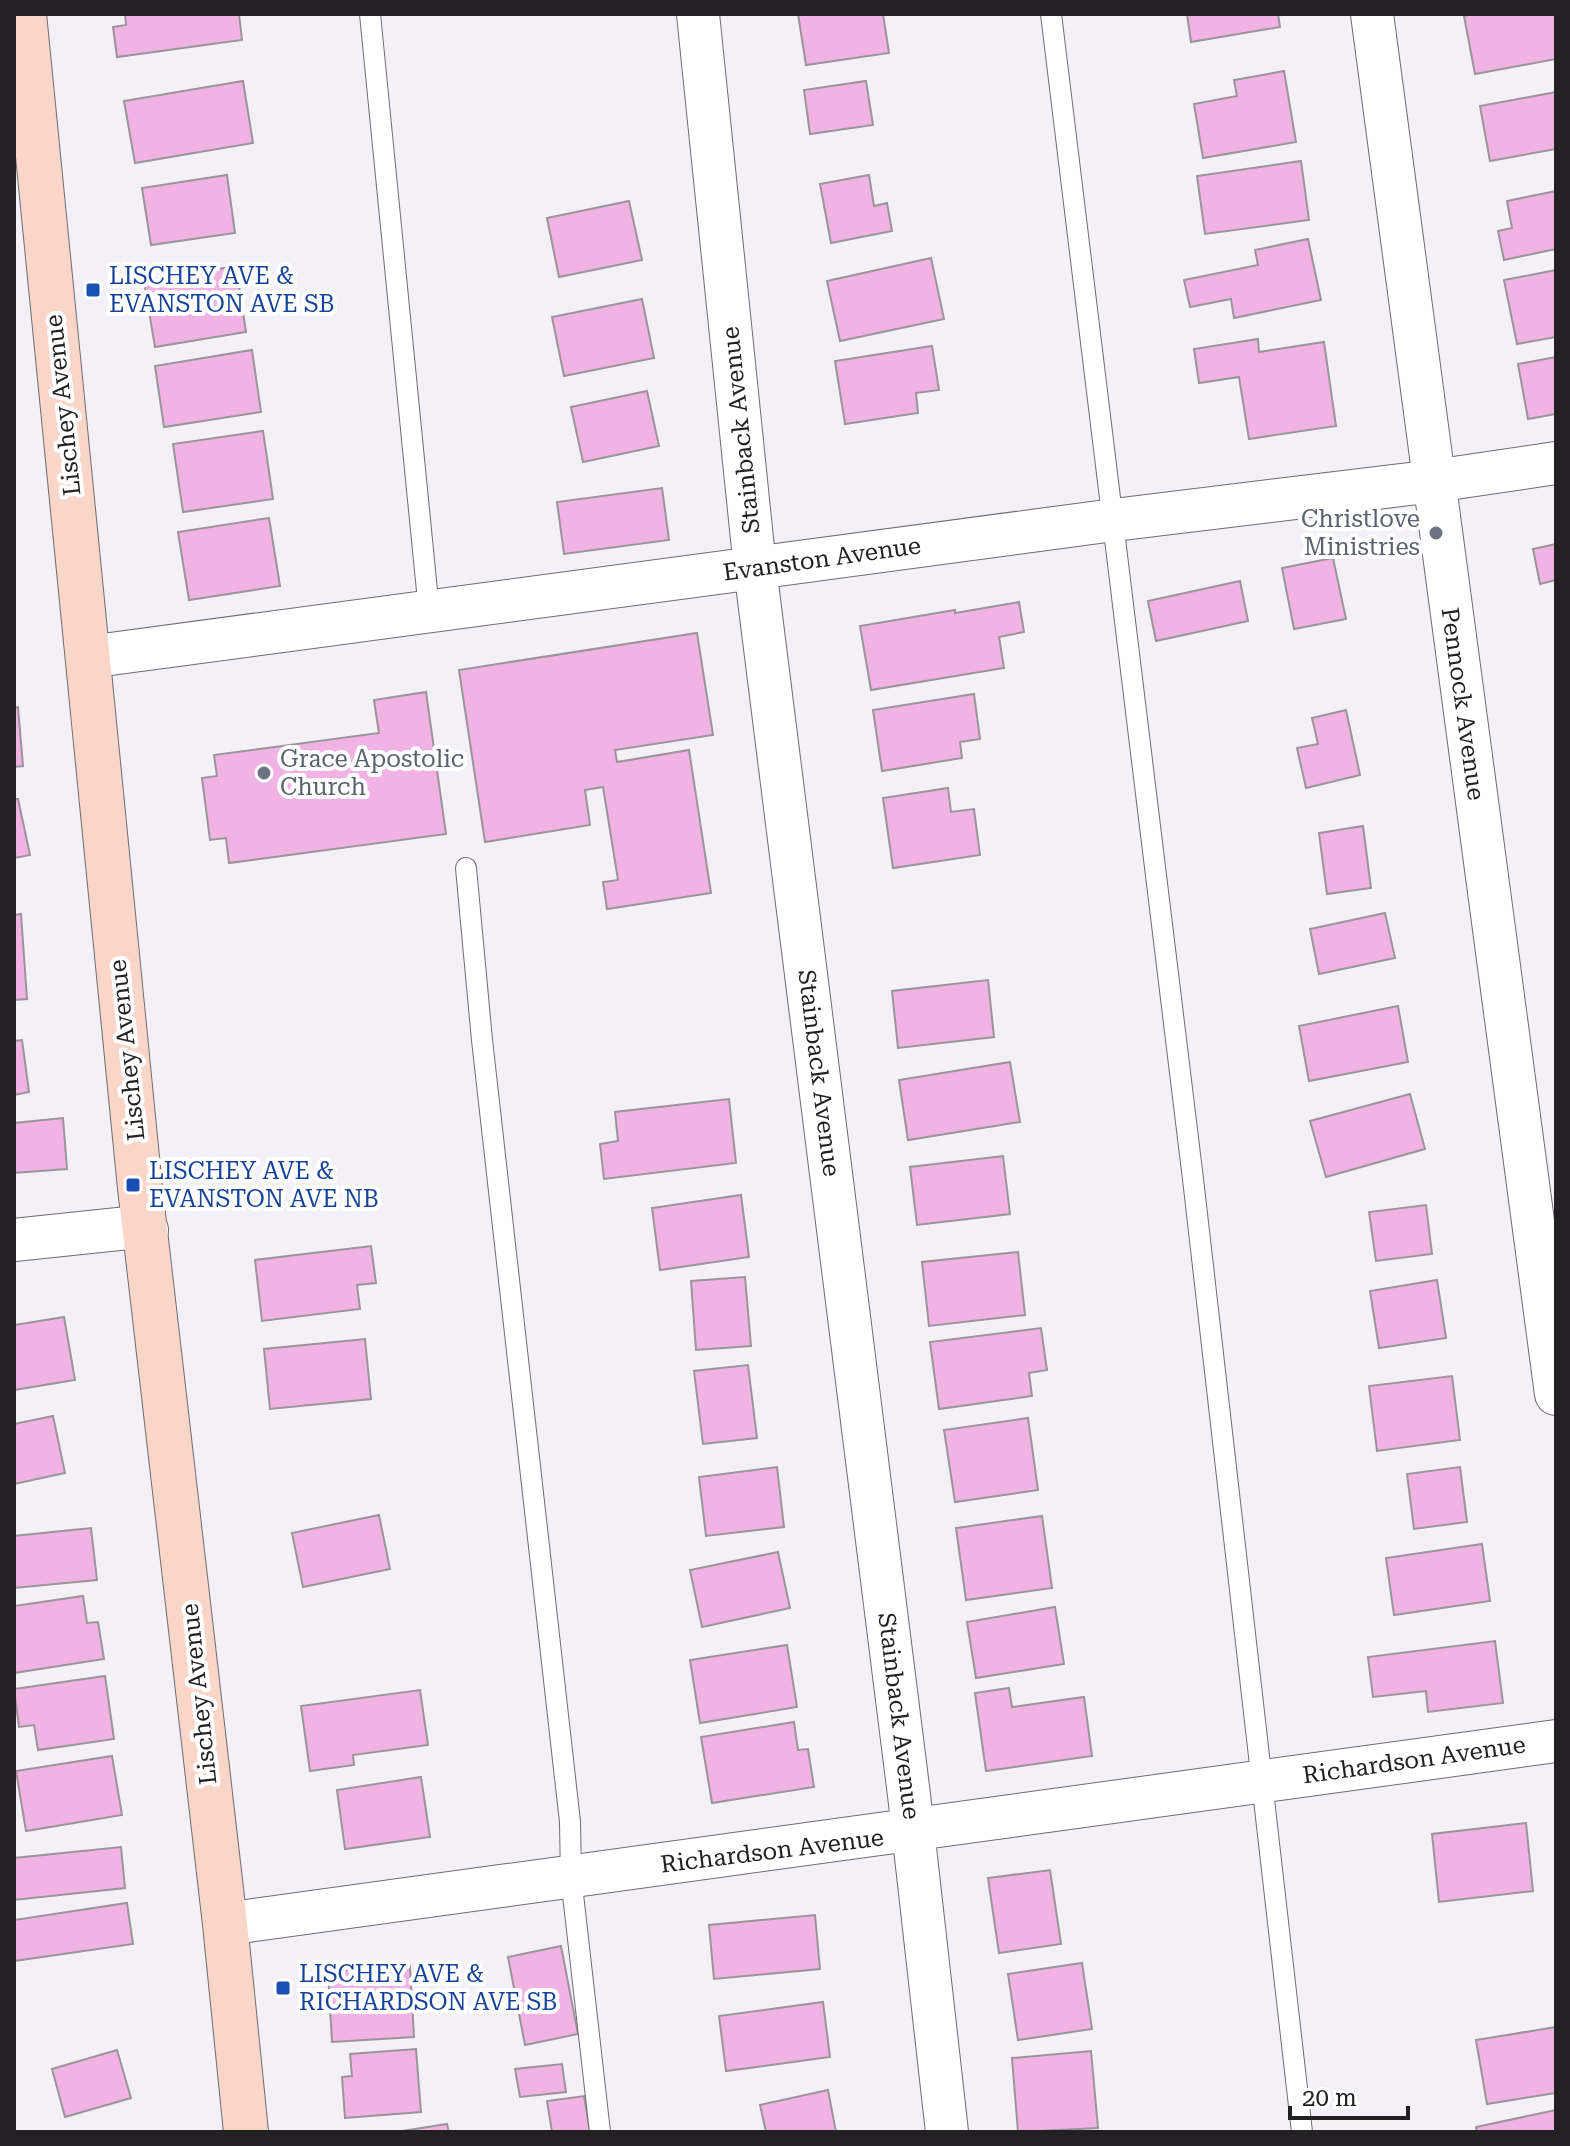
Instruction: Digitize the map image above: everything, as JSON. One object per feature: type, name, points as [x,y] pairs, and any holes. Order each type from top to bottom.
[{"type":"street","name":"Lischey Avenue","points":[[24,14],[140,1188],[246,2132]]},
{"type":"street","name":"Stainback Avenue","points":[[698,14],[755,568],[914,1832],[947,2132]]},
{"type":"street","name":"Pennock Avenue","points":[[1372,14],[1556,1394]]},
{"type":"street","name":"Evanston Avenue","points":[[88,657],[1556,463]]},
{"type":"street","points":[[14,1240],[128,1228],[147,1230]]},
{"type":"street","name":"Richardson Avenue","points":[[225,1924],[914,1832],[1556,1741]]},
{"type":"lane","points":[[370,14],[429,611]]},
{"type":"lane","points":[[1051,14],[1191,1163],[1302,2132]]},
{"type":"lane","points":[[466,868],[488,1099],[570,1822],[571,1877],[600,2132]]},
{"type":"building","points":[[125,14],[239,14],[242,40],[117,57],[113,27],[126,25]]},
{"type":"building","points":[[798,14],[883,14],[889,53],[806,65]]},
{"type":"building","points":[[1187,14],[1278,14],[1280,27],[1191,42]]},
{"type":"building","points":[[1556,14],[1556,59],[1475,74],[1464,16]]},
{"type":"building","points":[[1284,71],[1296,142],[1203,158],[1194,104],[1237,96],[1234,80]]},
{"type":"building","points":[[243,81],[253,143],[135,163],[124,101]]},
{"type":"building","points":[[866,81],[873,125],[810,134],[804,90]]},
{"type":"building","points":[[1556,92],[1556,149],[1490,161],[1480,106]]},
{"type":"building","points":[[1301,161],[1309,220],[1205,234],[1197,176]]},
{"type":"building","points":[[227,175],[235,233],[151,245],[142,188]]},
{"type":"building","points":[[869,175],[874,206],[887,203],[892,231],[831,243],[820,184]]},
{"type":"building","points":[[1556,191],[1556,249],[1504,260],[1498,231],[1512,228],[1507,201]]},
{"type":"building","points":[[629,201],[642,260],[559,277],[547,218]]},
{"type":"building","points":[[1308,239],[1321,300],[1234,318],[1231,299],[1190,307],[1184,280],[1258,265],[1255,250]]},
{"type":"building","points":[[931,258],[944,319],[840,341],[827,281]]},
{"type":"building","points":[[236,266],[246,332],[155,347],[144,281]]},
{"type":"building","points":[[1556,270],[1556,337],[1517,344],[1504,280]]},
{"type":"building","points":[[642,299],[654,358],[564,376],[552,317]]},
{"type":"building","points":[[1258,339],[1259,352],[1324,342],[1336,426],[1249,439],[1239,377],[1199,383],[1194,349]]},
{"type":"building","points":[[932,346],[939,390],[916,393],[918,413],[845,424],[835,361]]},
{"type":"building","points":[[252,350],[261,412],[164,427],[155,366]]},
{"type":"building","points":[[1556,357],[1556,414],[1528,419],[1518,364]]},
{"type":"building","points":[[647,391],[659,446],[583,462],[571,407]]},
{"type":"building","points":[[263,431],[273,499],[183,512],[173,444]]},
{"type":"building","points":[[662,488],[669,540],[564,554],[557,502]]},
{"type":"building","points":[[269,518],[280,586],[189,600],[178,532]]},
{"type":"building","points":[[1556,544],[1556,580],[1540,584],[1533,549]]},
{"type":"building","points":[[1333,558],[1346,619],[1294,629],[1282,568]]},
{"type":"building","points":[[1240,581],[1248,621],[1156,641],[1148,601]]},
{"type":"building","points":[[1019,602],[1024,632],[999,637],[1004,668],[871,690],[860,626]]},
{"type":"building","points":[[697,633],[713,735],[615,750],[617,762],[689,750],[711,893],[607,909],[603,882],[618,880],[603,787],[585,790],[590,825],[485,842],[459,670]]},
{"type":"building","points":[[426,692],[446,834],[229,863],[226,838],[210,840],[202,778],[217,776],[214,755],[379,733],[374,700]]},
{"type":"building","points":[[974,694],[980,739],[960,742],[962,758],[882,771],[873,710]]},
{"type":"building","points":[[18,707],[23,766],[14,767],[14,708]]},
{"type":"building","points":[[1346,710],[1360,775],[1306,788],[1297,748],[1318,744],[1312,718]]},
{"type":"building","points":[[948,788],[951,812],[974,809],[980,855],[893,868],[883,798]]},
{"type":"building","points":[[14,799],[18,799],[30,855],[14,858]]},
{"type":"building","points":[[1363,826],[1371,888],[1327,894],[1319,833]]},
{"type":"building","points":[[1385,913],[1395,958],[1319,974],[1310,929]]},
{"type":"building","points":[[21,914],[27,999],[14,1000],[14,915]]},
{"type":"building","points":[[988,980],[994,1037],[898,1048],[892,991]]},
{"type":"building","points":[[1398,1006],[1408,1062],[1309,1081],[1299,1026]]},
{"type":"building","points":[[22,1040],[29,1092],[14,1095],[14,1041]]},
{"type":"building","points":[[1010,1062],[1020,1122],[908,1140],[899,1080]]},
{"type":"building","points":[[1410,1094],[1425,1149],[1326,1177],[1310,1121]]},
{"type":"building","points":[[729,1099],[736,1163],[604,1179],[600,1144],[618,1141],[615,1112]]},
{"type":"building","points":[[63,1118],[67,1169],[14,1173],[14,1123]]},
{"type":"building","points":[[1003,1156],[1010,1214],[917,1225],[910,1167]]},
{"type":"building","points":[[741,1195],[749,1257],[660,1270],[652,1208]]},
{"type":"building","points":[[1426,1205],[1432,1254],[1376,1261],[1369,1212]]},
{"type":"building","points":[[371,1246],[376,1283],[357,1285],[360,1309],[262,1321],[255,1260]]},
{"type":"building","points":[[1018,1252],[1025,1315],[929,1326],[922,1262]]},
{"type":"building","points":[[745,1277],[751,1346],[696,1350],[691,1281]]},
{"type":"building","points":[[1437,1280],[1446,1338],[1379,1348],[1370,1291]]},
{"type":"building","points":[[64,1317],[75,1380],[14,1390],[14,1325]]},
{"type":"building","points":[[1041,1328],[1047,1370],[1029,1373],[1032,1396],[939,1409],[930,1342]]},
{"type":"building","points":[[365,1339],[371,1399],[270,1409],[264,1349]]},
{"type":"building","points":[[748,1365],[757,1438],[703,1444],[694,1371]]},
{"type":"building","points":[[1452,1376],[1460,1440],[1377,1451],[1369,1386]]},
{"type":"building","points":[[53,1416],[65,1473],[14,1484],[14,1424]]},
{"type":"building","points":[[1028,1418],[1038,1490],[955,1502],[944,1430]]},
{"type":"building","points":[[777,1467],[784,1527],[706,1536],[699,1477]]},
{"type":"building","points":[[1460,1467],[1467,1522],[1414,1529],[1407,1474]]},
{"type":"building","points":[[379,1515],[390,1569],[303,1587],[292,1533]]},
{"type":"building","points":[[1042,1516],[1052,1588],[966,1600],[956,1528]]},
{"type":"building","points":[[91,1528],[97,1580],[14,1588],[14,1536]]},
{"type":"building","points":[[1482,1544],[1490,1601],[1394,1615],[1386,1558]]},
{"type":"building","points":[[778,1552],[790,1608],[702,1627],[690,1570]]},
{"type":"building","points":[[83,1596],[87,1623],[98,1622],[104,1659],[14,1673],[14,1606]]},
{"type":"building","points":[[1055,1607],[1064,1664],[976,1678],[967,1622]]},
{"type":"building","points":[[1495,1641],[1503,1703],[1428,1712],[1426,1691],[1373,1697],[1368,1657]]},
{"type":"building","points":[[787,1645],[797,1707],[700,1723],[690,1660]]},
{"type":"building","points":[[105,1676],[114,1739],[38,1750],[34,1725],[19,1727],[14,1689]]},
{"type":"building","points":[[1009,1688],[1012,1707],[1084,1697],[1092,1756],[986,1771],[975,1693]]},
{"type":"building","points":[[420,1690],[428,1745],[353,1755],[354,1765],[310,1771],[301,1706]]},
{"type":"building","points":[[794,1722],[798,1750],[808,1749],[814,1787],[712,1803],[701,1737]]},
{"type":"building","points":[[112,1756],[122,1815],[26,1831],[16,1771]]},
{"type":"building","points":[[421,1777],[430,1837],[345,1849],[337,1790]]},
{"type":"building","points":[[1526,1823],[1533,1891],[1439,1902],[1432,1834]]},
{"type":"building","points":[[121,1847],[125,1888],[14,1900],[14,1858]]},
{"type":"building","points":[[1050,1870],[1061,1944],[999,1953],[988,1878]]},
{"type":"building","points":[[127,1903],[133,1944],[14,1961],[14,1920]]},
{"type":"building","points":[[815,1915],[820,1969],[714,1979],[709,1925]]},
{"type":"building","points":[[561,1946],[578,2034],[525,2045],[508,1957]]},
{"type":"building","points":[[1082,1963],[1092,2029],[1018,2040],[1008,1974]]},
{"type":"building","points":[[410,1966],[414,2037],[332,2042],[328,1971]]},
{"type":"building","points":[[823,2002],[830,2057],[726,2071],[719,2016]]},
{"type":"building","points":[[1556,2027],[1556,2093],[1487,2104],[1476,2040]]},
{"type":"building","points":[[416,2049],[421,2112],[345,2118],[342,2077],[352,2076],[350,2054]]},
{"type":"building","points":[[117,2050],[131,2098],[65,2117],[52,2069]]},
{"type":"building","points":[[1091,2051],[1098,2128],[1018,2132],[1012,2058]]},
{"type":"building","points":[[562,2064],[566,2092],[520,2097],[515,2069]]},
{"type":"building","points":[[828,2090],[836,2132],[766,2132],[760,2105]]},
{"type":"building","points":[[584,2096],[590,2132],[552,2132],[547,2101]]},
{"type":"building","points":[[1556,2110],[1556,2132],[1477,2132],[1476,2127]]},
{"type":"building","points":[[447,2124],[449,2132],[396,2132]]},
{"type":"place","name":"LISCHEY AVE & EVANSTON AVE SB","points":[[93,290]]},
{"type":"place","name":"Christlove Ministries","points":[[1436,533]]},
{"type":"place","name":"Grace Apostolic Church","points":[[264,773]]},
{"type":"place","name":"LISCHEY AVE & EVANSTON AVE NB","points":[[133,1185]]},
{"type":"place","name":"LISCHEY AVE & RICHARDSON AVE SB","points":[[283,1988]]}]
